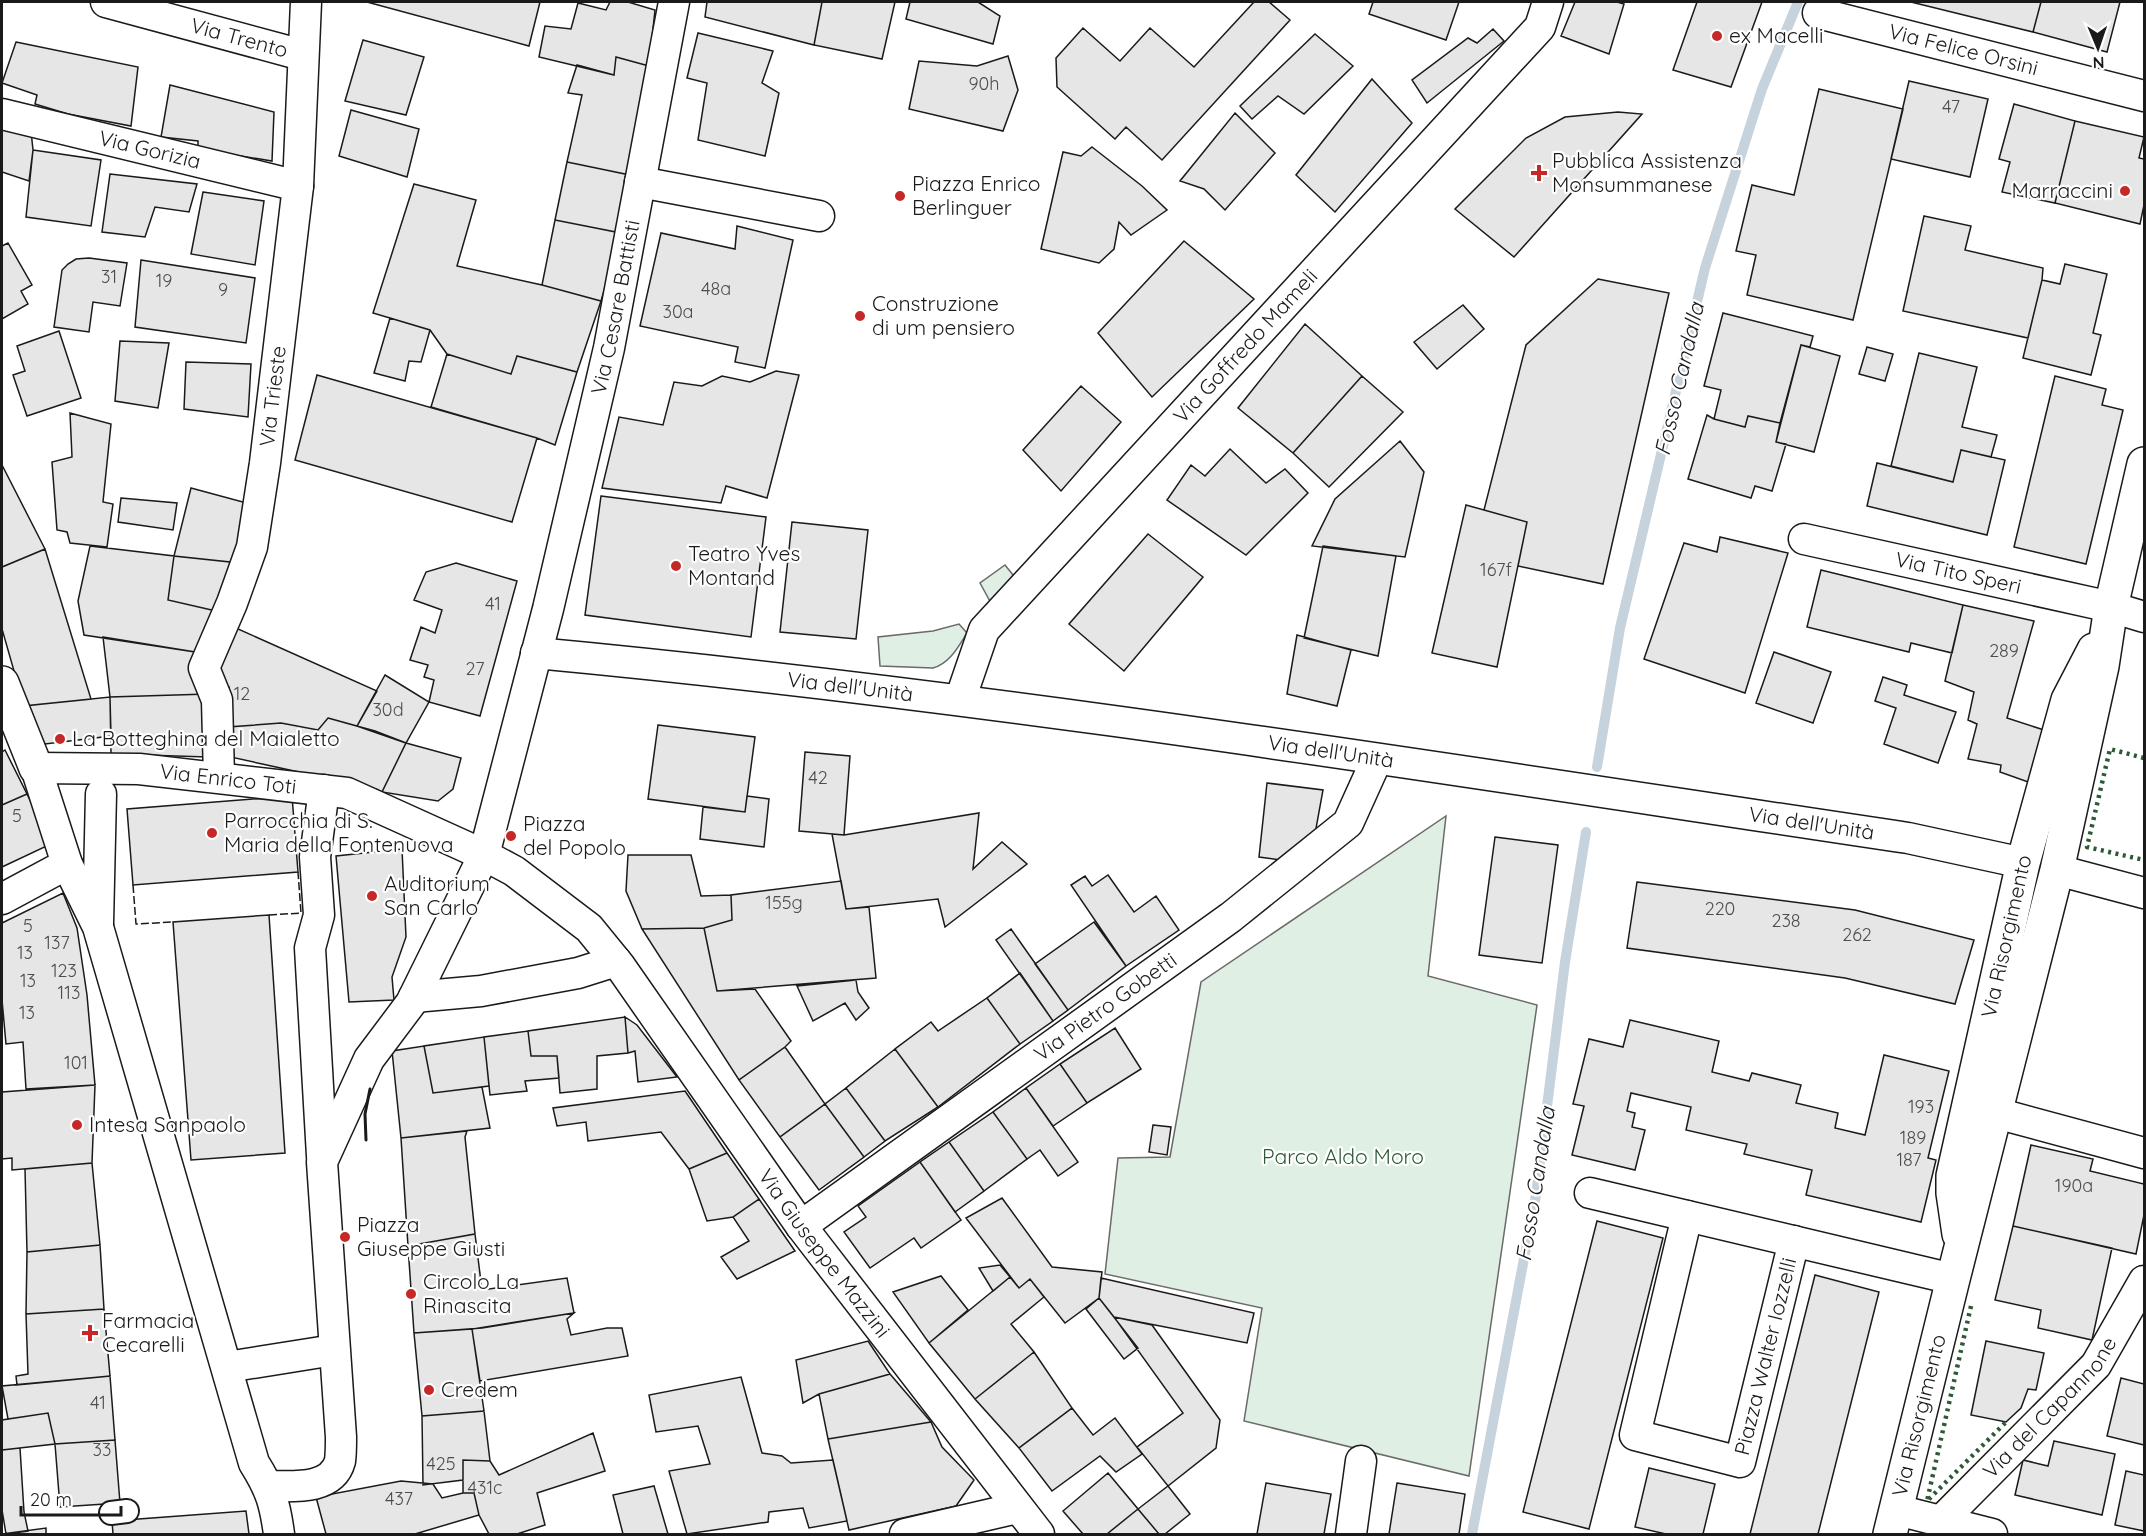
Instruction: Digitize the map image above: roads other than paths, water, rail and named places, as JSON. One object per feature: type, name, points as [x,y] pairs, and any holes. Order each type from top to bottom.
[{"type":"main road","name":"Via Risorgimento","points":[[1894,1522],[1955,1270],[2057,870],[2102,666],[2110,614],[2145,464]]},
{"type":"main road","name":"Via Risorgimento","points":[[1955,1270],[1959,1233],[1953,1176],[2023,863],[2071,694],[2110,614]]},
{"type":"main road","points":[[2057,870],[2047,858],[2048,845],[2091,657]]},
{"type":"main road","points":[[2,683],[36,768]]},
{"type":"main road","points":[[1971,1210],[1978,1134],[2033,907],[2030,881],[2023,863]]},
{"type":"street","name":"Via Trento","points":[[106,2],[302,55]]},
{"type":"street","name":"Via Trieste","points":[[219,777],[217,700],[204,668],[232,603],[252,547],[265,463],[298,186],[306,2]]},
{"type":"street","name":"Via Cesare Battisti","points":[[484,855],[548,609],[609,348],[674,2]]},
{"type":"street","name":"Via Goffredo Mameli","points":[[960,699],[984,630],[1540,27],[1548,2]]},
{"type":"street","name":"Via Felice Orsini","points":[[1818,13],[2145,96]]},
{"type":"street","name":"Via Gorizia","points":[[2,114],[298,186]]},
{"type":"street","points":[[640,182],[819,216]]},
{"type":"street","name":"Via Tito Speri","points":[[1804,539],[2110,614],[2145,617]]},
{"type":"street","name":"Via dell'Unità","points":[[536,653],[960,699],[1908,838],[2023,863]]},
{"type":"street","name":"Via Pietro Gobetti","points":[[801,1226],[1231,917],[1348,823],[1377,759]]},
{"type":"street","points":[[36,768],[67,864],[98,927],[202,1291],[227,1366],[254,1463],[272,1495],[279,1534]]},
{"type":"street","name":"Via Enrico Toti","points":[[36,768],[140,769],[347,793],[484,855]]},
{"type":"street","points":[[2,898],[67,864],[78,827],[89,805],[101,794],[140,769]]},
{"type":"street","points":[[272,1495],[330,1478],[340,1463],[341,1437],[310,948],[319,915],[315,857],[324,790]]},
{"type":"street","points":[[98,927],[101,794]]},
{"type":"street","points":[[322,1162],[369,1059],[414,997],[484,855]]},
{"type":"street","name":"Via Giuseppe Mazzini","points":[[484,855],[514,871],[589,928],[618,963],[801,1226],[1039,1534]]},
{"type":"street","points":[[2057,870],[2145,893]]},
{"type":"street","points":[[414,997],[481,991],[618,963]]},
{"type":"street","points":[[1996,1113],[2145,1154]]},
{"type":"street","points":[[1590,1193],[1794,1241],[1955,1270]]},
{"type":"street","name":"Piazza Walter Iozzelli","points":[[1687,1216],[1635,1435],[1740,1462],[1794,1241]]},
{"type":"street","name":"Via del Capannone","points":[[1940,1522],[2096,1365],[2145,1281]]},
{"type":"street","points":[[227,1366],[334,1350]]},
{"type":"street","points":[[1351,1534],[1360,1461]]},
{"type":"street","points":[[905,1534],[1017,1508]]},
{"type":"street","points":[[1894,1522],[1940,1522],[1992,1534]]},
{"type":"waterway","name":"Fosso Candalla","points":[[1597,767],[1620,628],[1705,268],[1762,89],[1798,2]]},
{"type":"waterway","name":"Fosso Candalla","points":[[1472,1534],[1536,1195],[1565,962],[1586,832]]},
{"type":"place","name":"ex Macelli","points":[[1717,36]]},
{"type":"place","name":"Pubblica Assistenza Monsummanese","points":[[1539,173]]},
{"type":"place","name":"Marraccini","points":[[2125,191]]},
{"type":"place","name":"Piazza Enrico Berlinguer","points":[[900,196]]},
{"type":"place","name":"Construzione di um pensiero","points":[[860,316]]},
{"type":"place","name":"Teatro Yves Montand","points":[[676,566]]},
{"type":"place","name":"La Botteghina del Maialetto","points":[[60,739]]},
{"type":"place","name":"Parrocchia di S. Maria della Fontenuova","points":[[212,833]]},
{"type":"place","name":"Piazza del Popolo","points":[[511,836]]},
{"type":"place","name":"Auditorium San Carlo","points":[[372,896]]},
{"type":"place","name":"Intesa Sanpaolo","points":[[77,1125]]},
{"type":"place","name":"Piazza Giuseppe Giusti","points":[[345,1237]]},
{"type":"place","name":"Circolo La Rinascita","points":[[411,1294]]},
{"type":"place","name":"Farmacia Cecarelli","points":[[90,1333]]},
{"type":"place","name":"Credem","points":[[429,1390]]},
{"type":"park label","name":"Parco Aldo Moro","points":[[1343,1157]]}]
